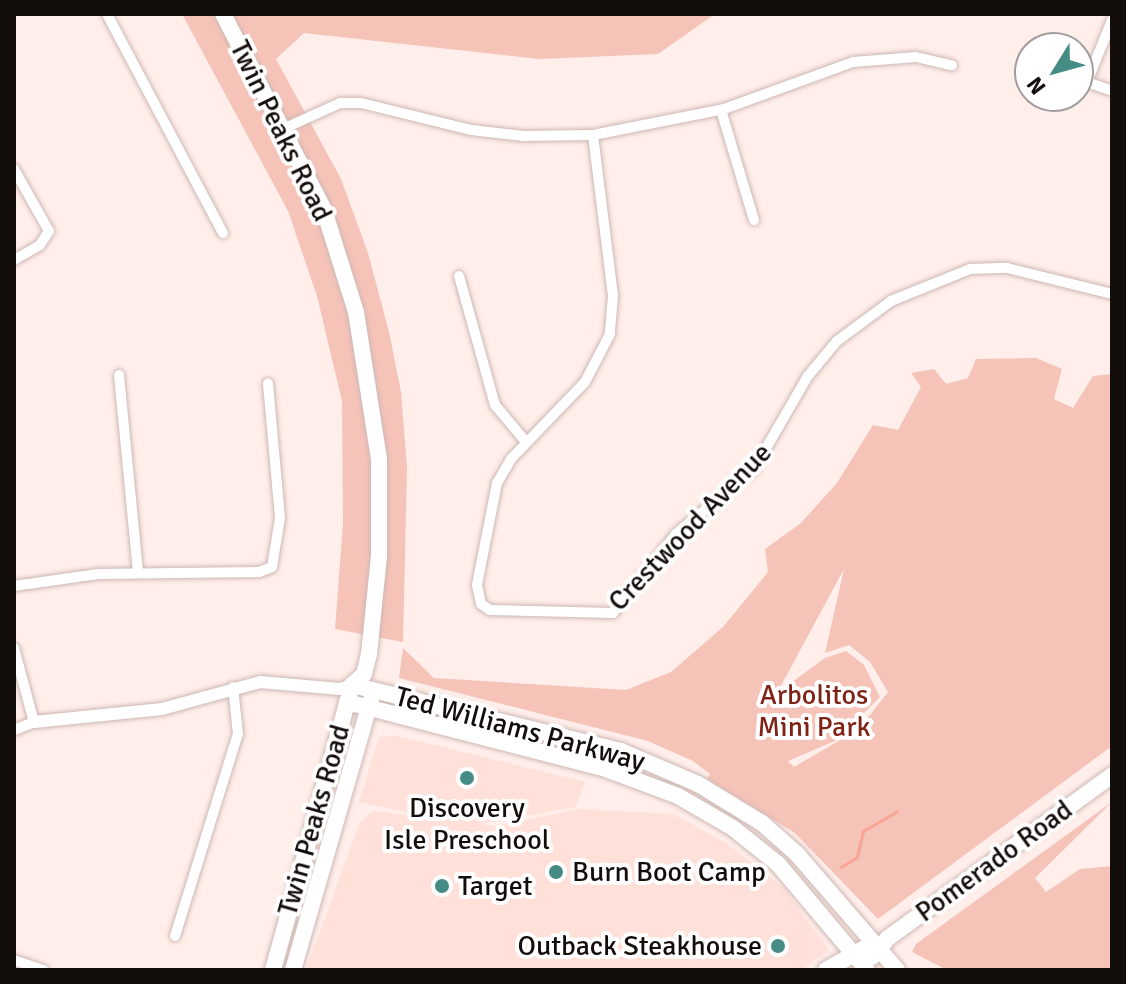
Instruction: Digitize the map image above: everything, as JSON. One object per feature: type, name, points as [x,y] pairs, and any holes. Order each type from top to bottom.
[{"type":"main road","name":"Twin Peaks Road","points":[[223,14],[285,128],[324,210],[366,359],[379,459],[379,556],[351,688],[273,970]]},
{"type":"main road","name":"Ted Williams Parkway","points":[[351,688],[621,751],[690,780],[780,838],[827,885],[897,970]]},
{"type":"main road","name":"Ted Williams Parkway","points":[[351,688],[368,708],[606,769],[678,796],[733,828],[778,864],[865,969]]},
{"type":"main road","name":"Twin Peaks Road","points":[[293,970],[373,691]]},
{"type":"main road","name":"Pomerado Road","points":[[826,970],[852,951],[876,947],[1112,775]]},
{"type":"main road","points":[[280,970],[286,923]]},
{"type":"main road","name":"Pomerado Road","points":[[865,969],[876,947]]},
{"type":"street","points":[[107,14],[223,233]]},
{"type":"street","points":[[1094,56],[1112,20]]},
{"type":"street","points":[[285,128],[340,103],[361,103],[471,130],[524,136],[593,135],[721,110],[853,62],[916,57],[952,65]]},
{"type":"street","points":[[721,110],[754,220]]},
{"type":"street","points":[[459,276],[495,405],[526,442],[585,382],[610,334],[613,296],[593,135]]},
{"type":"street","points":[[14,169],[49,231],[40,245],[14,260]]},
{"type":"street","name":"Crestwood Avenue","points":[[526,442],[497,483],[477,585],[481,604],[510,612],[613,613],[676,534],[754,469],[808,376],[837,341],[891,301],[935,279],[995,268],[1112,294]]},
{"type":"street","points":[[119,375],[138,572]]},
{"type":"street","points":[[14,586],[138,572],[259,572],[272,567],[280,518],[268,384]]},
{"type":"street","points":[[14,648],[34,722]]},
{"type":"street","points":[[14,730],[34,722],[162,709],[233,687],[289,681],[351,688]]},
{"type":"street","points":[[175,936],[238,734],[233,687]]},
{"type":"street","points":[[14,960],[43,970]]},
{"type":"shaded area","points":[[398,736],[585,782],[576,807],[480,824],[495,826],[580,809],[674,814],[726,843],[784,888],[829,950],[802,970],[306,970],[360,822],[374,811],[433,818],[359,802],[379,737]]},
{"type":"green space","points":[[182,14],[715,14],[658,54],[540,59],[304,33],[276,59],[341,179],[368,253],[389,332],[401,392],[407,467],[403,642],[335,629],[343,524],[342,401],[317,296],[288,211]]},
{"type":"green space","name":"Arbolitos Mini Park","points":[[1036,358],[1062,369],[1054,399],[1073,408],[1093,376],[1112,374],[1112,746],[878,919],[795,833],[707,779],[710,774],[693,761],[648,741],[399,678],[403,648],[434,678],[626,690],[671,672],[723,627],[768,572],[765,549],[801,523],[837,483],[873,425],[898,430],[921,387],[911,373],[934,369],[946,384],[968,378],[976,359]],"holes":[[[844,569],[825,653],[849,645],[870,662],[888,692],[859,729],[794,767],[788,761],[837,740],[880,697],[864,665],[846,651],[825,658],[777,693]]]},
{"type":"green space","points":[[1112,802],[1035,878],[1046,892],[1080,869],[1112,866],[1112,970],[947,970],[912,952],[916,944]]},
{"type":"waterway","points":[[841,867],[857,857],[863,831],[897,811]]},
{"type":"place","name":"Discovery Isle Preschool","points":[[467,778]]},
{"type":"place","name":"Burn Boot Camp","points":[[556,872]]},
{"type":"place","name":"Target","points":[[442,886]]},
{"type":"place","name":"Outback Steakhouse","points":[[778,946]]}]
